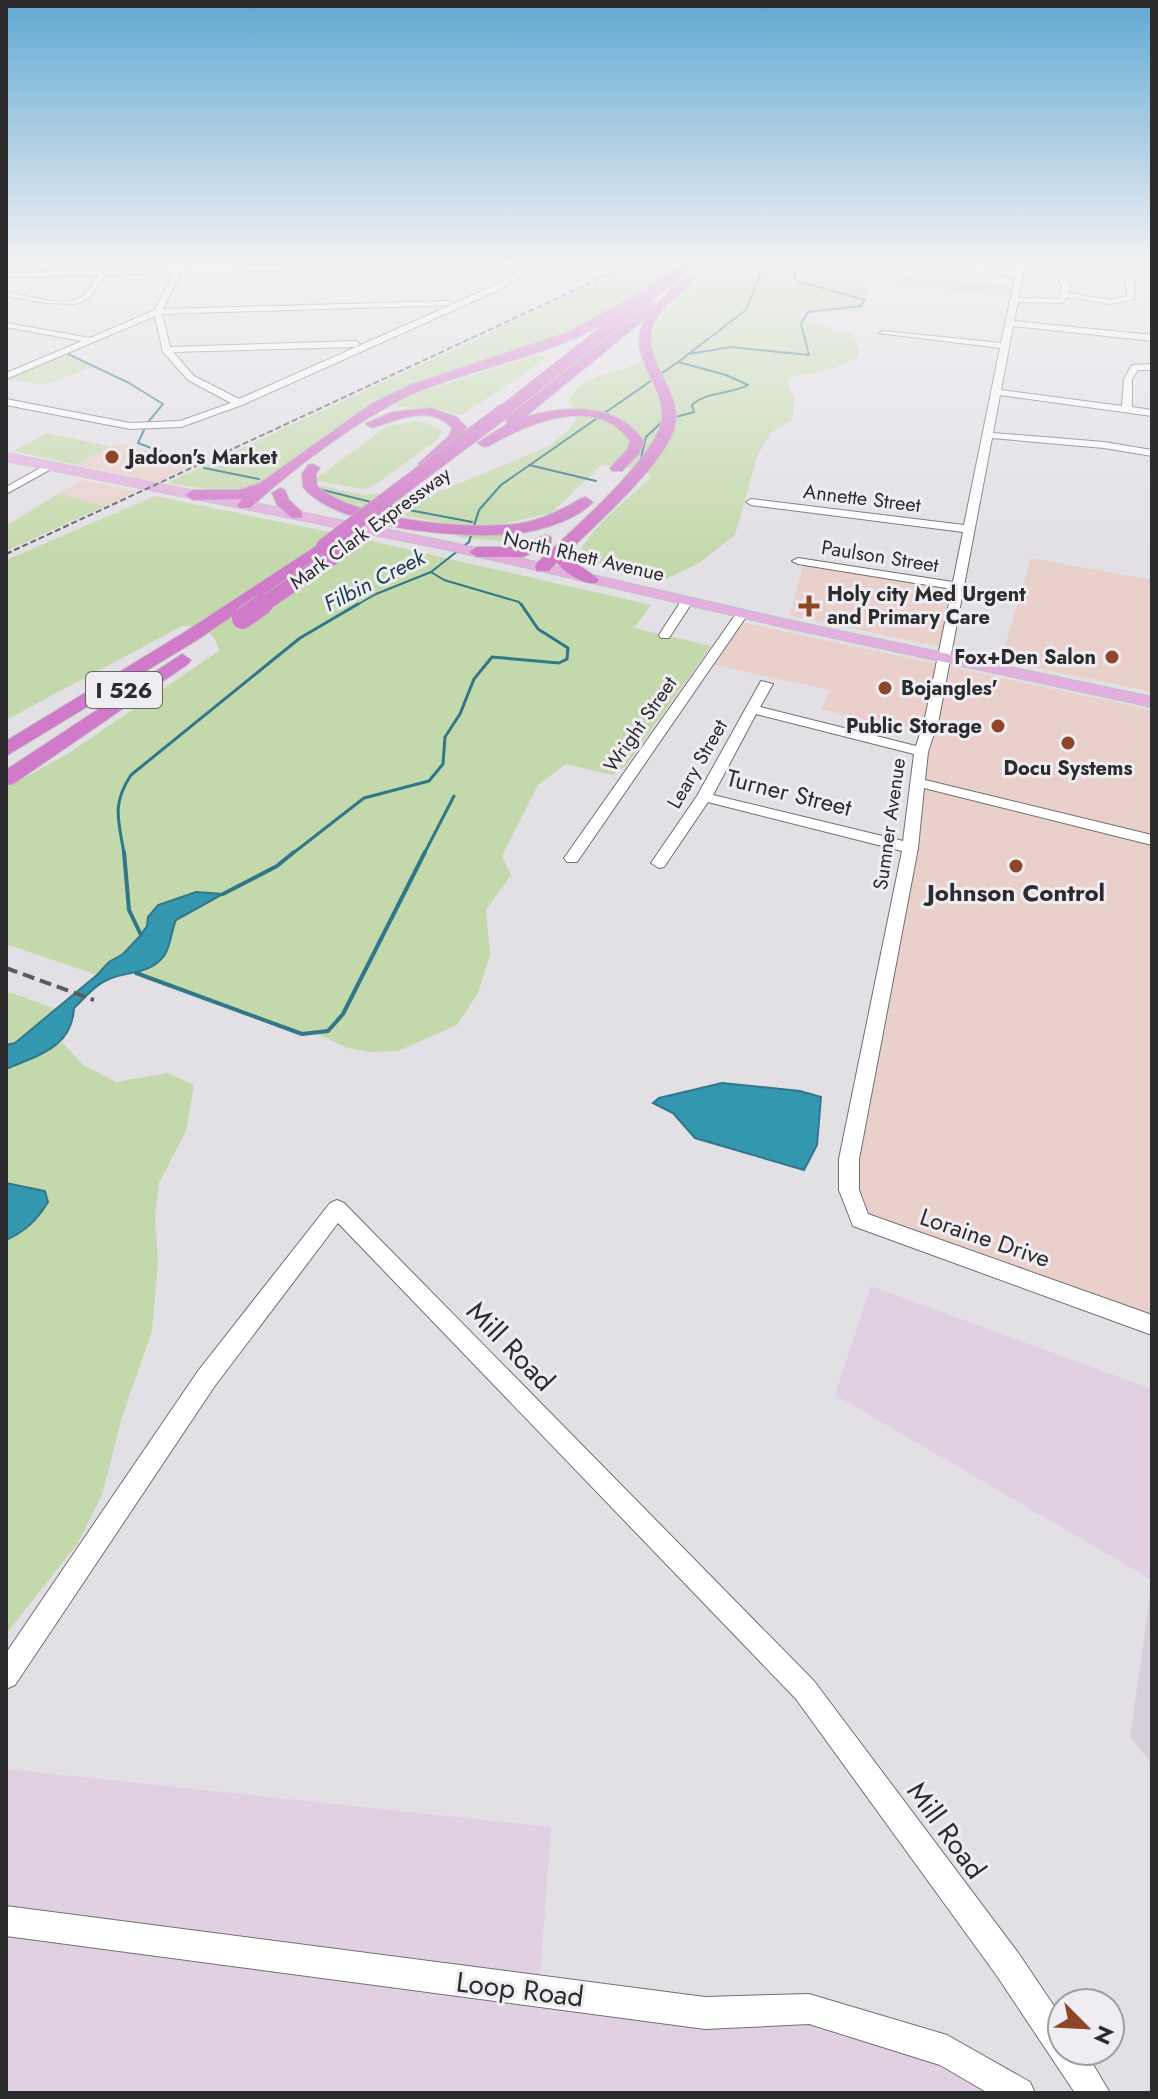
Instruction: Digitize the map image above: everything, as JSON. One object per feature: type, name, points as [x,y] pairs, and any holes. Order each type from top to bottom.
[{"type":"highway","points":[[504,358],[415,388],[376,407],[313,468],[309,474],[310,487],[327,503],[459,530],[501,530],[550,520],[599,487]]},
{"type":"highway","name":"Mark Clark Expressway","points":[[6,750],[191,636],[372,511],[569,358]]},
{"type":"highway","name":"Mark Clark Expressway","points":[[6,763],[242,619],[381,524],[587,358]]},
{"type":"highway","points":[[543,567],[631,476],[658,446],[666,431],[668,403],[649,358]]},
{"type":"highway","points":[[252,507],[346,436],[380,419],[405,413],[454,420],[459,427],[455,438],[372,511]]},
{"type":"highway","points":[[484,443],[514,426],[539,417],[570,414],[599,416],[626,427],[637,441],[634,451],[524,563]]},
{"type":"highway","points":[[193,495],[241,495],[272,490],[313,468]]},
{"type":"highway","points":[[272,490],[297,515]]},
{"type":"highway","points":[[477,552],[523,552],[545,540]]},
{"type":"highway","points":[[562,549],[566,564],[591,579]]},
{"type":"highway","points":[[6,779],[242,619]]},
{"type":"highway","points":[[6,732],[191,636]]},
{"type":"main road","name":"North Rhett Avenue","points":[[6,457],[449,546],[742,614],[1152,702]]},
{"type":"street","points":[[6,376],[48,358]]},
{"type":"street","points":[[173,358],[191,378],[239,403]]},
{"type":"street","points":[[6,402],[130,426],[181,424],[239,403],[337,358]]},
{"type":"street","name":"Sumner Avenue","points":[[849,1159],[910,848],[920,783],[921,752],[932,718],[1004,358]]},
{"type":"street","points":[[6,360],[43,367]]},
{"type":"street","points":[[1127,408],[1128,379],[1135,367],[1152,367]]},
{"type":"street","points":[[997,392],[1152,413]]},
{"type":"street","points":[[988,435],[1104,445],[1152,453]]},
{"type":"street","points":[[6,491],[49,466]]},
{"type":"street","name":"Annette Street","points":[[751,502],[969,529]]},
{"type":"street","name":"Paulson Street","points":[[798,561],[957,586]]},
{"type":"street","points":[[665,635],[687,601]]},
{"type":"street","name":"Wright Street","points":[[572,858],[742,614]]},
{"type":"street","name":"Leary Street","points":[[659,863],[704,797],[766,684]]},
{"type":"street","points":[[751,709],[921,752]]},
{"type":"street","points":[[920,783],[1152,840]]},
{"type":"street","name":"Turner Street","points":[[704,797],[910,848]]},
{"type":"street","name":"Loraine Drive","points":[[849,1159],[849,1190],[860,1220],[1152,1325]]},
{"type":"street","name":"Mill Road","points":[[6,1676],[169,1432],[279,1277],[337,1209],[805,1690],[1008,1965],[1046,2022]]},
{"type":"street","name":"Loop Road","points":[[6,1921],[705,2013],[809,2009],[947,2051],[1019,2093]]},
{"type":"street","points":[[1077,2067],[1094,2093]]},
{"type":"shaded area","points":[[127,444],[190,466],[158,482],[77,465],[109,446]]},
{"type":"shaded area","points":[[82,480],[136,492],[105,506],[58,494]]},
{"type":"shaded area","points":[[1031,558],[1152,580],[1152,692],[1001,660]]},
{"type":"shaded area","points":[[804,562],[957,586],[945,648],[790,615]]},
{"type":"shaded area","points":[[735,621],[1152,710],[1152,1325],[860,1220],[849,1190],[927,735],[821,709],[830,690],[706,663]]},
{"type":"shaded area","points":[[871,1286],[1152,1389],[1152,1580],[835,1395]]},
{"type":"shaded area","points":[[1152,1582],[1152,1764],[1130,1737]]},
{"type":"shaded area","points":[[6,1769],[551,1827],[539,1991],[809,2009],[1019,2093],[6,2093]]},
{"type":"green space","points":[[58,358],[72,358],[92,367],[44,385],[8,379]]},
{"type":"green space","points":[[435,358],[505,358],[374,404],[254,486],[234,493],[167,483]]},
{"type":"green space","points":[[529,358],[547,358],[462,415],[432,408],[396,407],[397,403],[427,390]]},
{"type":"green space","points":[[643,358],[856,358],[835,368],[790,378],[787,382],[794,400],[792,420],[772,432],[758,454],[735,535],[699,563],[666,579],[584,559],[582,546],[602,522],[651,477],[644,469],[602,465],[551,513],[489,527],[491,535],[535,539],[531,544],[459,537],[463,526],[355,507],[316,490],[322,486],[365,495],[441,491],[549,446],[570,429],[579,414],[568,401],[574,392],[596,377],[636,364]]},
{"type":"green space","points":[[416,421],[442,431],[438,439],[372,487],[363,489],[314,480],[386,427]]},
{"type":"green space","points":[[47,433],[109,446],[77,465],[14,451]]},
{"type":"green space","points":[[58,494],[105,506],[6,551],[6,526]]},
{"type":"green space","points":[[155,496],[349,536],[651,605],[634,628],[711,646],[625,767],[612,775],[566,764],[538,785],[502,856],[511,875],[486,910],[490,955],[478,993],[457,1025],[398,1051],[370,1052],[348,1048],[317,1034],[302,1034],[136,973],[158,957],[176,920],[221,893],[147,926],[122,955],[109,962],[97,975],[6,944],[6,788],[69,753],[219,651],[211,634],[195,627],[182,626],[6,720],[6,560]]},
{"type":"green space","points":[[6,991],[56,1009],[14,1043],[6,1045]]},
{"type":"green space","points":[[62,1042],[83,1065],[116,1082],[168,1073],[194,1085],[186,1131],[159,1183],[155,1218],[158,1262],[152,1331],[122,1417],[102,1495],[78,1543],[6,1634],[6,1240],[23,1232],[44,1191],[6,1183],[6,1069]]},
{"type":"water","points":[[196,892],[223,894],[176,920],[166,952],[158,962],[145,970],[102,982],[74,1008],[72,1022],[60,1041],[41,1054],[6,1069],[6,1045],[15,1043],[109,962],[123,954],[147,926],[148,917],[158,905]]},
{"type":"water","points":[[722,1083],[800,1091],[821,1097],[817,1145],[804,1170],[695,1138],[673,1113],[653,1103],[659,1098]]},
{"type":"water","points":[[6,1183],[45,1191],[48,1202],[30,1224],[6,1240]]},
{"type":"waterway","points":[[76,358],[129,383],[163,404],[149,421]]},
{"type":"waterway","name":"Filbin Creek","points":[[678,362],[683,358]]},
{"type":"waterway","name":"Filbin Creek","points":[[530,465],[678,362]]},
{"type":"waterway","points":[[672,418],[694,412],[692,405],[697,401],[748,385],[726,375],[678,362]]},
{"type":"waterway","points":[[640,462],[646,437],[663,421]]},
{"type":"waterway","points":[[144,430],[138,443],[186,461]]},
{"type":"waterway","name":"Filbin Creek","points":[[431,572],[469,542],[479,510],[501,485],[530,465]]},
{"type":"waterway","points":[[530,465],[596,481]]},
{"type":"waterway","points":[[204,468],[259,479]]},
{"type":"waterway","points":[[319,489],[375,503]]},
{"type":"waterway","points":[[388,506],[472,522]]},
{"type":"waterway","name":"Filbin Creek","points":[[355,606],[431,572]]},
{"type":"waterway","points":[[431,572],[444,580],[519,602],[522,606]]},
{"type":"waterway","name":"Filbin Creek","points":[[124,854],[119,804],[131,775],[300,638],[358,604]]},
{"type":"waterway","points":[[292,854],[364,798],[429,781],[443,764],[445,737],[460,714],[474,679],[492,657],[559,663],[567,659],[568,648],[538,629],[521,604]]},
{"type":"waterway","points":[[424,854],[454,796]]},
{"type":"waterway","name":"Filbin Creek","points":[[124,852],[129,910],[141,935]]},
{"type":"waterway","points":[[223,894],[277,866],[294,852]]},
{"type":"waterway","points":[[136,973],[302,1034],[328,1031],[343,1014],[425,852]]},
{"type":"railway","points":[[6,554],[429,358]]},
{"type":"railway","points":[[6,968],[94,1000]]},
{"type":"place","name":"Jadoon's Market","points":[[112,457]]},
{"type":"place","name":"Holy city Med Urgent and Primary Care","points":[[809,606]]},
{"type":"place","name":"Fox+Den Salon","points":[[1112,657]]},
{"type":"place","name":"Bojangles'","points":[[885,688]]},
{"type":"place","name":"Public Storage","points":[[998,726]]},
{"type":"place","name":"Docu Systems","points":[[1068,743]]},
{"type":"place","name":"Johnson Control","points":[[1016,866]]}]
